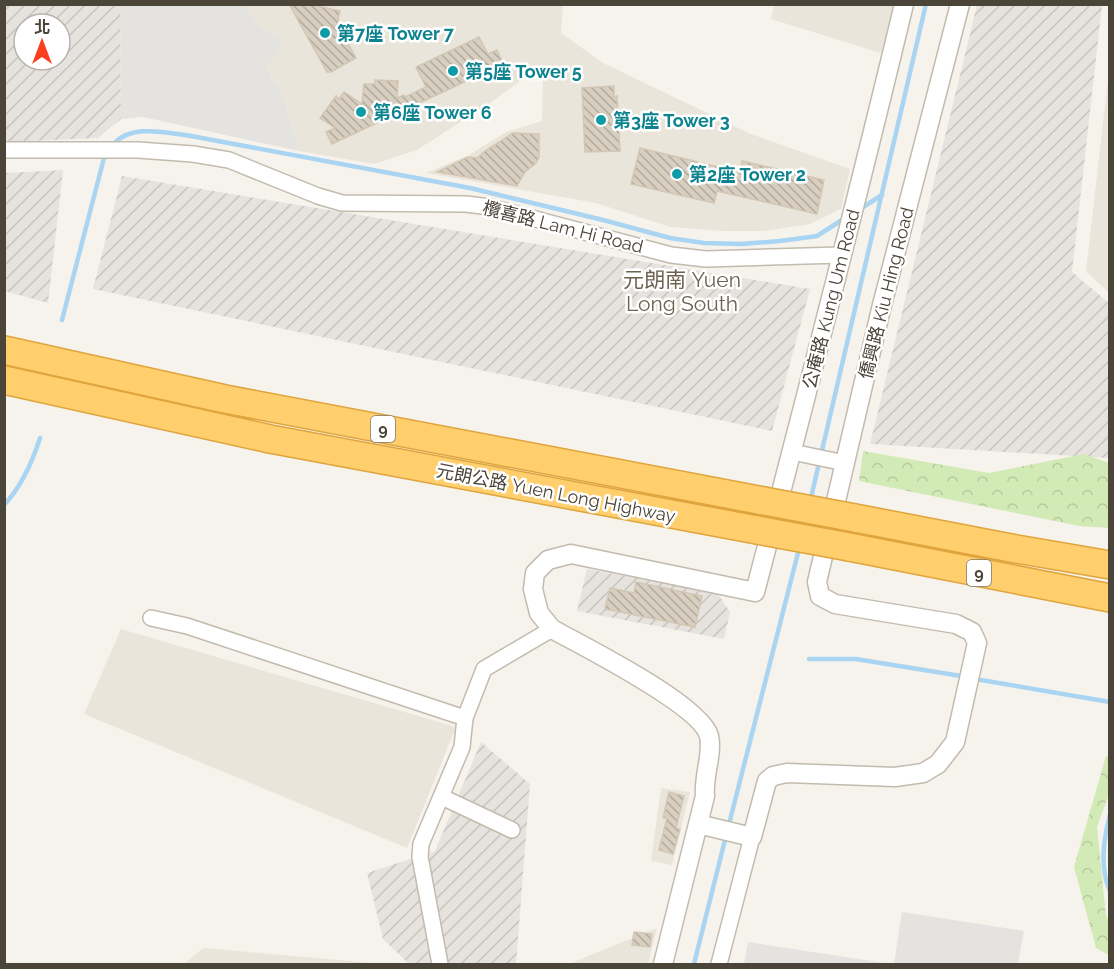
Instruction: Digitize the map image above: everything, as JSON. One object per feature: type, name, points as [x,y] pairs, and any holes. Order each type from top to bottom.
[{"type":"highway","name":"元朗公路 Yuen Long Highway","points":[[4,350],[225,399],[1110,565]]},
{"type":"highway","name":"元朗公路 Yuen Long Highway","points":[[4,380],[270,439],[1110,598]]},
{"type":"street","name":"公庵路 Kung Um Road","points":[[552,629],[539,613],[533,589],[535,573],[548,560],[571,554],[755,592],[858,194],[904,4]]},
{"type":"street","name":"僑興路 Kiu Hing Road","points":[[752,837],[767,781],[773,776],[787,773],[895,777],[923,773],[938,764],[955,742],[977,643],[972,632],[956,624],[835,604],[820,596],[816,582],[881,309],[960,4]]},
{"type":"street","name":"欖喜路 Lam Hi Road","points":[[4,150],[138,150],[192,154],[229,160],[318,196],[342,203],[466,204],[490,207],[671,255],[706,259],[843,247]]},
{"type":"street","points":[[792,452],[845,463]]},
{"type":"street","points":[[151,618],[188,626],[465,718]]},
{"type":"street","points":[[440,964],[419,849],[462,747],[465,718],[484,669],[552,629],[663,691],[702,723],[708,733],[710,743],[704,784],[705,796],[663,964]]},
{"type":"street","points":[[442,797],[512,830]]},
{"type":"street","points":[[698,824],[752,837],[719,964]]},
{"type":"shaded area","points":[[4,5],[120,5],[121,119],[98,138],[5,142]]},
{"type":"shaded area","points":[[120,5],[243,5],[262,28],[276,34],[283,45],[267,64],[273,80],[280,86],[299,151],[143,117],[121,119]]},
{"type":"shaded area","points":[[243,5],[563,5],[561,33],[603,63],[751,134],[850,169],[841,209],[810,224],[764,231],[670,227],[596,203],[426,173],[469,155],[506,132],[542,121],[543,73],[535,70],[493,101],[417,150],[374,164],[299,151],[280,86],[273,80],[267,63],[276,34],[262,28]]},
{"type":"shaded area","points":[[774,5],[896,5],[884,54],[771,19]]},
{"type":"shaded area","points":[[977,5],[1102,5],[1072,272],[1109,303],[1109,458],[870,444]]},
{"type":"shaded area","points":[[1109,71],[1109,293],[1086,271]]},
{"type":"shaded area","points":[[63,170],[48,303],[5,291],[5,173]]},
{"type":"shaded area","points":[[122,176],[810,289],[772,431],[93,289]]},
{"type":"shaded area","points":[[587,569],[717,593],[730,612],[724,639],[577,611]]},
{"type":"shaded area","points":[[121,629],[456,727],[407,848],[84,714]]},
{"type":"shaded area","points":[[481,742],[530,784],[516,964],[409,964],[383,939],[367,873],[435,851]]},
{"type":"shaded area","points":[[661,788],[690,792],[672,865],[651,861]]},
{"type":"shaded area","points":[[902,912],[1024,931],[1018,964],[894,964]]},
{"type":"shaded area","points":[[657,928],[648,964],[569,964]]},
{"type":"shaded area","points":[[748,942],[891,964],[744,964]]},
{"type":"shaded area","points":[[203,948],[373,963],[376,964],[184,964]]},
{"type":"green space","points":[[863,451],[989,473],[1084,454],[1109,463],[1109,528],[1079,526],[859,481]]},
{"type":"green space","points":[[1106,756],[1109,757],[1109,794],[1097,827],[1106,916],[1109,919],[1109,955],[1096,948],[1074,867]]},
{"type":"building","name":"第7座 Tower 7","points":[[289,4],[309,4],[340,11],[338,20],[356,58],[327,72]]},
{"type":"building","points":[[479,37],[488,54],[497,50],[503,64],[332,144],[326,132],[335,128],[320,118],[336,96],[339,99],[344,92],[362,104],[364,84],[375,84],[375,80],[398,81],[397,98],[404,95],[405,97],[426,87],[416,67]]},
{"type":"building","name":"第3座 Tower 3","points":[[614,86],[614,97],[617,96],[620,151],[585,152],[582,88]]},
{"type":"building","points":[[513,133],[539,134],[539,157],[536,163],[525,172],[517,186],[437,172],[468,157],[477,158]]},
{"type":"building","points":[[640,148],[740,172],[742,161],[824,180],[817,214],[717,191],[714,203],[631,184]]},
{"type":"building","points":[[636,582],[702,596],[695,627],[605,609],[610,588],[634,593]]},
{"type":"building","points":[[669,792],[684,796],[676,828],[680,829],[673,854],[659,850],[667,818],[663,818]]},
{"type":"building","points":[[634,932],[652,934],[650,947],[632,945]]},
{"type":"waterway","points":[[810,502],[926,4]]},
{"type":"waterway","points":[[113,145],[120,138],[139,132],[191,136],[470,188],[670,238],[704,243],[741,244],[817,236],[845,218]]},
{"type":"waterway","points":[[62,320],[105,154]]},
{"type":"waterway","points":[[860,209],[882,195]]},
{"type":"waterway","points":[[4,505],[26,474],[40,438]]},
{"type":"waterway","points":[[728,828],[800,545]]},
{"type":"waterway","points":[[809,659],[856,659],[967,677]]},
{"type":"waterway","points":[[975,679],[1110,702]]},
{"type":"waterway","points":[[1110,814],[1104,843],[1105,872],[1110,891]]},
{"type":"waterway","points":[[694,964],[726,836]]},
{"type":"place","name":"第7座 Tower 7","points":[[325,33]]},
{"type":"place","name":"第5座 Tower 5","points":[[453,71]]},
{"type":"place","name":"第6座 Tower 6","points":[[361,112]]},
{"type":"place","name":"第3座 Tower 3","points":[[601,120]]},
{"type":"place","name":"第2座 Tower 2","points":[[677,174]]},
{"type":"district","name":"元朗南 Yuen Long South","points":[[682,291]]}]
